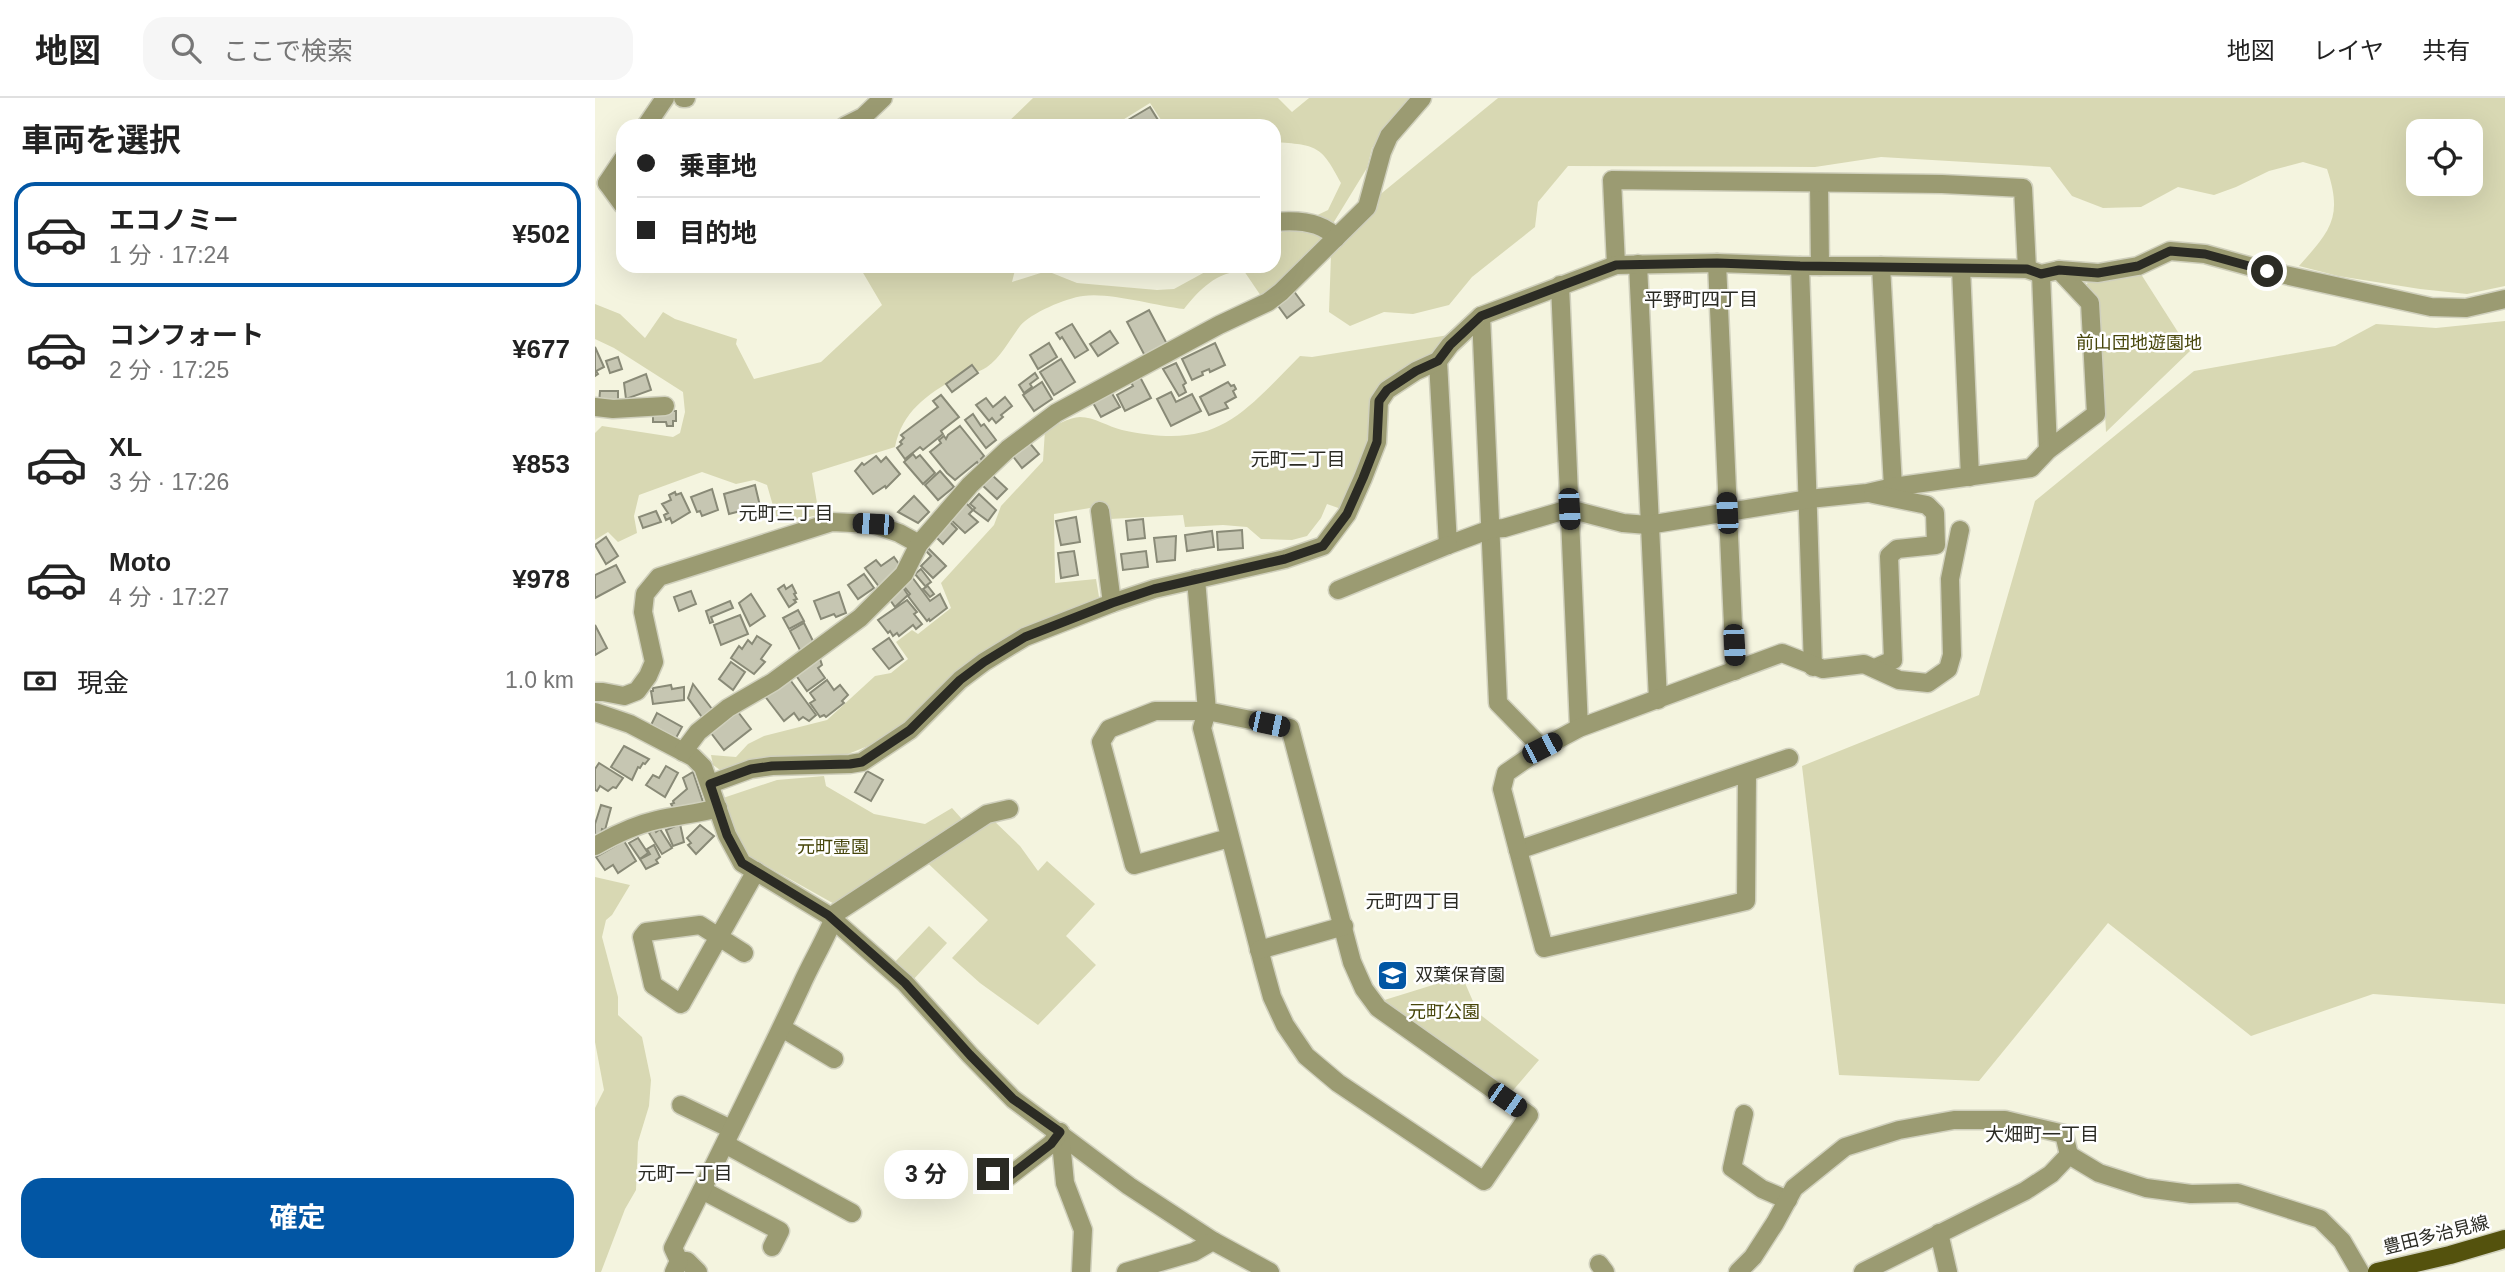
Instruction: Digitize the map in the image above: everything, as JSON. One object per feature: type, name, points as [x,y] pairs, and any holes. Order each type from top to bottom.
[{"type":"main road","name":"豊田多治見線","points":[[2377,1272],[2505,1239]]},
{"type":"street","points":[[651,119],[665,98]]},
{"type":"street","points":[[859,119],[883,98]]},
{"type":"street","points":[[684,752],[698,732],[728,708],[773,682],[860,618],[904,574],[919,544],[970,485],[1009,449],[1056,413],[1219,325],[1268,302],[1367,207],[1389,136],[1422,98]]},
{"type":"street","points":[[616,167],[601,183],[616,198]]},
{"type":"street","points":[[1616,265],[1612,180],[2023,188],[2034,272],[2048,450]]},
{"type":"street","points":[[1819,183],[1820,266]]},
{"type":"street","points":[[1281,221],[1294,220],[1317,226],[1329,230],[1336,238]]},
{"type":"street","points":[[710,784],[761,767],[862,762],[910,730],[960,680],[1025,637],[1154,589],[1285,559],[1323,546],[1347,514],[1363,478],[1377,442],[1379,401],[1387,390],[1416,371],[1438,361],[1450,345],[1481,316],[1616,265],[1717,263],[2098,273],[2138,266],[2170,251],[2205,254],[2267,271],[2431,307],[2466,307],[2505,299]]},
{"type":"street","points":[[1717,263],[1735,671]]},
{"type":"street","points":[[1638,264],[1658,700]]},
{"type":"street","points":[[1800,266],[1813,667]]},
{"type":"street","points":[[1881,266],[1892,487]]},
{"type":"street","points":[[1961,268],[1970,477]]},
{"type":"street","points":[[1338,590],[1448,545],[1491,530],[1569,509],[1623,523],[1649,525],[1809,499],[2031,468],[2048,450],[2096,414],[2090,303],[2059,270]]},
{"type":"street","points":[[1560,285],[1579,728]]},
{"type":"street","points":[[1481,316],[1498,703],[1542,748]]},
{"type":"street","points":[[1438,361],[1448,545]]},
{"type":"street","points":[[595,407],[613,409],[665,405]]},
{"type":"street","points":[[1867,493],[1927,505],[1935,513],[1937,545],[1897,549],[1889,556],[1893,660],[1875,668]]},
{"type":"street","points":[[1100,511],[1112,603]]},
{"type":"street","points":[[595,692],[624,696],[638,691],[648,676],[654,662],[644,621],[645,594],[659,577],[832,522],[873,524],[899,533],[919,544]]},
{"type":"street","points":[[1747,773],[1746,901],[1544,948],[1502,789],[1506,774],[1542,748],[1579,728],[1782,653],[1813,667],[1823,669],[1864,664],[1899,680],[1928,683],[1948,669],[1952,655],[1950,579],[1960,530]]},
{"type":"street","points":[[1196,579],[1207,711],[1202,728],[1272,997],[1285,1025],[1306,1056],[1338,1083],[1484,1181],[1529,1115],[1378,1008],[1364,989],[1352,962],[1290,728],[1207,711],[1155,711],[1109,729],[1101,742],[1134,865],[1229,838]]},
{"type":"street","points":[[595,712],[630,724],[684,752],[703,767],[734,850],[742,863],[833,920],[905,983],[1013,1099],[1129,1186],[1213,1241],[1270,1272]]},
{"type":"street","points":[[1518,850],[1789,758]]},
{"type":"street","points":[[595,846],[632,827],[718,808]]},
{"type":"street","points":[[698,1272],[687,1261],[676,1266],[673,1248],[836,913],[987,814],[1009,808]]},
{"type":"street","points":[[744,953],[718,937],[700,925],[646,932],[642,937],[653,985],[681,1004],[718,937],[756,871]]},
{"type":"street","points":[[1259,950],[1344,926]]},
{"type":"street","points":[[782,1028],[834,1059]]},
{"type":"street","points":[[681,1105],[852,1213]]},
{"type":"street","points":[[1744,1114],[1732,1168],[1762,1189],[1788,1200]]},
{"type":"street","points":[[1738,1272],[1752,1257],[1794,1188],[1845,1147],[1899,1130],[1943,1122],[2005,1120],[2064,1134],[2069,1155],[2099,1173],[2146,1188],[2191,1194],[2238,1193],[2320,1219],[2342,1241],[2360,1272]]},
{"type":"street","points":[[993,1174],[1008,1177],[1051,1144],[1060,1132]]},
{"type":"street","points":[[1060,1132],[1065,1183],[1083,1230],[1081,1272]]},
{"type":"street","points":[[1863,1272],[2025,1191],[2051,1174],[2069,1155]]},
{"type":"street","points":[[702,1190],[781,1231],[772,1247]]},
{"type":"street","points":[[1939,1233],[1948,1272]]},
{"type":"street","points":[[1126,1272],[1194,1252],[1213,1241]]},
{"type":"green space","points":[[1033,98],[1278,98],[1292,112],[1309,98],[1410,98],[1372,148],[1367,168],[1329,230],[1279,285],[1261,296],[1245,273],[1281,273],[1281,233],[1328,210],[1341,183],[1328,161],[1316,149],[1281,143],[1281,119],[1160,119],[1150,103],[1124,119],[1011,119]]},
{"type":"green space","points":[[1498,98],[2505,98],[2505,286],[2467,294],[2338,276],[2299,266],[2326,232],[2334,211],[2332,185],[2327,169],[2303,162],[2269,171],[2214,195],[2178,187],[2141,207],[2103,208],[2072,196],[2050,167],[1881,157],[1815,167],[1568,166],[1538,202],[1535,227],[1472,277],[1449,305],[1413,314],[1384,312],[1350,326],[1329,312],[1331,255],[1377,197]]},
{"type":"green space","name":"前山団地遊園地","points":[[2139,271],[2190,351],[2106,432],[2099,301],[2086,286],[2088,282],[2097,283]]},
{"type":"green space","points":[[863,273],[1014,273],[1012,282],[1041,273],[1052,273],[1077,283],[1174,289],[1203,273],[1230,273],[1209,283],[1184,309],[1094,295],[1076,297],[1040,311],[1020,326],[1001,353],[987,367],[957,378],[917,405],[903,424],[895,447],[812,473],[819,515],[778,523],[767,485],[754,480],[736,484],[702,472],[639,495],[634,516],[637,533],[618,542],[608,532],[595,540],[595,433],[602,426],[673,437],[680,433],[685,412],[683,392],[595,339],[595,304],[620,314],[645,338],[663,312],[675,319],[737,339],[736,344],[754,379],[821,362],[882,305]]},
{"type":"green space","points":[[2505,321],[2505,1004],[2373,994],[2251,1036],[2108,923],[1979,1081],[1839,1075],[1802,766],[1979,695],[2035,501],[2194,371],[2335,346],[2376,324],[2436,328]]},
{"type":"green space","points":[[1455,334],[1438,352],[1389,383],[1372,443],[1344,510],[1327,504],[1321,518],[1307,536],[1292,540],[1261,539],[1247,527],[1185,527],[1183,515],[1110,519],[1108,505],[1054,514],[1055,583],[1096,579],[1099,597],[1008,637],[957,670],[910,722],[868,746],[848,754],[796,755],[760,760],[723,772],[713,765],[711,755],[736,757],[748,744],[764,736],[827,720],[875,676],[891,673],[908,659],[896,642],[912,630],[918,634],[951,608],[941,583],[994,525],[1001,506],[1043,461],[1045,430],[1080,417],[1122,430],[1154,435],[1181,436],[1203,432],[1223,424],[1241,412],[1300,356],[1312,357]]},
{"type":"green space","name":"元町霊園","points":[[824,776],[826,786],[874,814],[925,824],[952,808],[970,828],[991,818],[1020,846],[1038,871],[1047,861],[1095,904],[1066,936],[1096,965],[1038,1025],[980,983],[952,958],[988,920],[918,854],[838,906],[747,855],[735,832],[723,798],[777,780]]},
{"type":"green space","points":[[595,877],[630,885],[612,915],[606,920],[602,937],[618,997],[618,1015],[642,1037],[651,1080],[649,1106],[638,1142],[636,1190],[625,1209],[601,1272],[595,1272],[595,1108],[604,1090],[595,1042]]},
{"type":"green space","points":[[929,926],[947,943],[912,981],[893,964]]},
{"type":"green space","name":"元町公園","points":[[1462,976],[1478,1013],[1539,1060],[1509,1095],[1378,1002]]},
{"type":"building","points":[[1150,107],[1157,119],[1130,119]]},
{"type":"building","points":[[1293,290],[1304,305],[1287,318],[1276,303]]},
{"type":"building","points":[[1149,310],[1167,344],[1145,356],[1127,322]]},
{"type":"building","points":[[1072,324],[1088,350],[1075,358],[1062,337],[1060,339],[1056,333]]},
{"type":"building","points":[[1110,331],[1118,343],[1098,356],[1090,344]]},
{"type":"building","points":[[1049,343],[1057,357],[1038,369],[1030,355]]},
{"type":"building","points":[[1215,343],[1225,365],[1210,372],[1209,369],[1202,372],[1203,375],[1192,380],[1182,359]]},
{"type":"building","points":[[595,347],[604,367],[596,371],[598,374],[595,376]]},
{"type":"building","points":[[618,357],[622,369],[610,373],[606,361]]},
{"type":"building","points":[[1061,359],[1075,382],[1054,395],[1040,372]]},
{"type":"building","points":[[1176,363],[1186,383],[1183,385],[1186,392],[1179,396],[1163,369]]},
{"type":"building","points":[[972,365],[978,373],[952,392],[946,384]]},
{"type":"building","points":[[1035,373],[1038,378],[1024,393],[1019,385]]},
{"type":"building","points":[[646,374],[651,390],[626,399],[624,383]]},
{"type":"building","points":[[1140,377],[1151,398],[1125,411],[1117,395],[1133,386],[1131,382]]},
{"type":"building","points":[[1042,382],[1052,399],[1034,411],[1023,395]]},
{"type":"building","points":[[1228,382],[1231,386],[1234,385],[1236,397],[1225,403],[1228,408],[1209,415],[1200,397]]},
{"type":"building","points":[[1110,390],[1120,407],[1101,417],[1092,401]]},
{"type":"building","points":[[600,391],[618,391],[618,403],[599,403]]},
{"type":"building","points":[[1171,392],[1176,402],[1192,394],[1201,411],[1171,426],[1157,399]]},
{"type":"building","points":[[941,395],[959,417],[923,450],[920,447],[905,459],[897,448],[904,438],[901,435],[938,407],[933,401]]},
{"type":"building","points":[[1005,397],[1012,406],[996,423],[992,418],[989,421],[976,405],[986,398],[993,407]]},
{"type":"building","points":[[653,411],[676,411],[676,421],[673,421],[673,426],[667,426],[666,422],[653,422]]},
{"type":"building","points":[[973,414],[996,440],[986,448],[965,420]]},
{"type":"building","points":[[960,426],[984,456],[981,459],[983,462],[979,465],[977,462],[955,480],[930,452],[941,443],[939,440],[944,436],[946,439]]},
{"type":"building","points":[[1028,441],[1039,454],[1022,468],[1012,455]]},
{"type":"building","points":[[913,454],[916,458],[920,455],[935,473],[923,484],[904,462]]},
{"type":"building","points":[[876,456],[881,462],[886,457],[900,474],[886,488],[885,486],[873,494],[855,471],[862,463],[864,465]]},
{"type":"building","points":[[940,471],[954,487],[938,500],[925,485]]},
{"type":"building","points":[[992,475],[1007,489],[997,499],[982,485]]},
{"type":"building","points":[[755,485],[760,506],[729,514],[724,494]]},
{"type":"building","points":[[712,489],[718,510],[702,516],[700,511],[697,512],[691,497]]},
{"type":"building","points":[[675,492],[676,495],[681,493],[690,512],[672,523],[670,518],[666,520],[664,515],[668,513],[662,504],[671,500],[669,495]]},
{"type":"building","points":[[979,494],[996,510],[988,521],[973,510],[975,508],[970,504]]},
{"type":"building","points":[[914,496],[929,512],[918,523],[898,512]]},
{"type":"building","points":[[965,502],[973,510],[969,514],[978,522],[965,533],[949,518]]},
{"type":"building","points":[[656,511],[661,522],[643,528],[639,517]]},
{"type":"building","points":[[1076,517],[1080,542],[1061,545],[1056,521]]},
{"type":"building","points":[[1143,519],[1145,538],[1128,540],[1126,521]]},
{"type":"building","points":[[948,520],[957,529],[943,544],[934,535]]},
{"type":"building","points":[[1242,530],[1243,548],[1218,550],[1217,532]]},
{"type":"building","points":[[1212,531],[1214,547],[1187,551],[1185,535]]},
{"type":"building","points":[[1176,536],[1175,560],[1157,562],[1154,538]]},
{"type":"building","points":[[606,537],[618,556],[606,564],[595,545]]},
{"type":"building","points":[[928,548],[946,566],[933,578],[921,566],[931,556],[926,551]]},
{"type":"building","points":[[1074,551],[1078,575],[1061,578],[1058,553]]},
{"type":"building","points":[[1146,551],[1148,567],[1123,570],[1121,554]]},
{"type":"building","points":[[894,557],[901,567],[880,588],[865,568],[876,560],[881,566]]},
{"type":"building","points":[[616,565],[625,582],[595,598],[595,575]]},
{"type":"building","points":[[921,569],[931,582],[927,585],[934,594],[930,597],[923,589],[926,587],[915,574]]},
{"type":"building","points":[[864,574],[874,588],[858,599],[848,585]]},
{"type":"building","points":[[912,577],[930,601],[940,594],[947,608],[930,621],[927,621],[908,596],[910,594],[902,584]]},
{"type":"building","points":[[784,585],[786,589],[792,585],[796,593],[796,602],[789,607],[778,589]]},
{"type":"building","points":[[902,586],[908,595],[895,607],[888,597]]},
{"type":"building","points":[[691,591],[696,604],[679,611],[674,597]]},
{"type":"building","points":[[839,592],[846,613],[821,619],[814,601]]},
{"type":"building","points":[[751,594],[765,616],[750,626],[739,603]]},
{"type":"building","points":[[907,600],[917,612],[914,614],[922,624],[916,629],[913,625],[899,636],[897,633],[893,636],[878,620]]},
{"type":"building","points":[[730,601],[733,608],[711,617],[713,622],[710,623],[706,611]]},
{"type":"building","points":[[798,610],[804,621],[789,629],[783,618]]},
{"type":"building","points":[[740,615],[748,634],[721,645],[714,625]]},
{"type":"building","points":[[804,623],[815,645],[801,652],[790,631]]},
{"type":"building","points":[[595,625],[607,648],[595,655]]},
{"type":"building","points":[[757,636],[771,645],[761,659],[765,662],[754,674],[731,658],[739,646],[742,649],[748,640],[752,644]]},
{"type":"building","points":[[889,638],[903,659],[889,669],[873,649]]},
{"type":"building","points":[[819,656],[822,665],[818,668],[825,678],[807,691],[795,674]]},
{"type":"building","points":[[731,662],[745,672],[733,690],[719,679]]},
{"type":"building","points":[[788,677],[816,715],[809,721],[803,717],[799,720],[794,713],[784,721],[764,695]]},
{"type":"building","points":[[827,680],[834,690],[840,685],[848,695],[842,701],[844,703],[826,717],[820,717],[810,703],[815,700],[810,693]]},
{"type":"building","points":[[693,684],[712,709],[702,717],[688,698]]},
{"type":"building","points":[[671,685],[672,689],[684,687],[684,700],[653,704],[653,688]]},
{"type":"building","points":[[738,712],[751,729],[724,750],[711,733]]},
{"type":"building","points":[[657,713],[682,727],[676,738],[651,725]]},
{"type":"building","points":[[624,746],[649,759],[638,767],[632,780],[611,767]]},
{"type":"building","points":[[599,763],[623,778],[616,788],[608,791],[600,786],[595,790],[595,769]]},
{"type":"building","points":[[666,766],[678,773],[665,797],[646,785],[653,775],[659,778]]},
{"type":"building","points":[[867,771],[883,780],[871,801],[855,792]]},
{"type":"building","points":[[693,772],[704,805],[675,811],[671,804],[687,789],[683,778]]},
{"type":"building","points":[[601,805],[611,808],[601,836],[595,834],[595,824]]},
{"type":"building","points":[[680,824],[684,842],[673,846],[666,830]]},
{"type":"building","points":[[700,825],[714,836],[696,854],[688,845],[691,843],[687,838]]},
{"type":"building","points":[[654,829],[656,832],[660,829],[672,848],[662,854],[649,833]]},
{"type":"building","points":[[638,838],[648,853],[640,859],[629,843]]},
{"type":"building","points":[[624,841],[636,861],[618,873],[613,865],[605,870],[596,857]]},
{"type":"building","points":[[654,845],[660,857],[656,860],[658,863],[646,869],[640,859],[650,854],[647,849]]},
{"type":"place","name":"双葉保育園","points":[[1392,975]]},
{"type":"district","name":"平野町四丁目","points":[[1701,299]]},
{"type":"district","name":"元町二丁目","points":[[1298,459]]},
{"type":"district","name":"元町三丁目","points":[[786,513]]},
{"type":"district","name":"元町四丁目","points":[[1413,901]]},
{"type":"district","name":"大畑町一丁目","points":[[2042,1134]]},
{"type":"district","name":"元町一丁目","points":[[685,1173]]},
{"type":"route","points":[[993,1174],[1008,1177],[1051,1144],[1060,1132],[1013,1099],[905,983],[828,915],[742,863],[727,835],[710,784],[751,769],[862,762],[910,730],[935,708],[960,680],[1025,637],[1154,589],[1285,559],[1323,546],[1347,514],[1363,478],[1377,442],[1379,401],[1387,390],[1416,371],[1438,361],[1450,345],[1481,316],[1616,265],[1717,263],[2027,269],[2041,274],[2059,270],[2098,273],[2138,266],[2170,251],[2205,254],[2267,271]]}]
